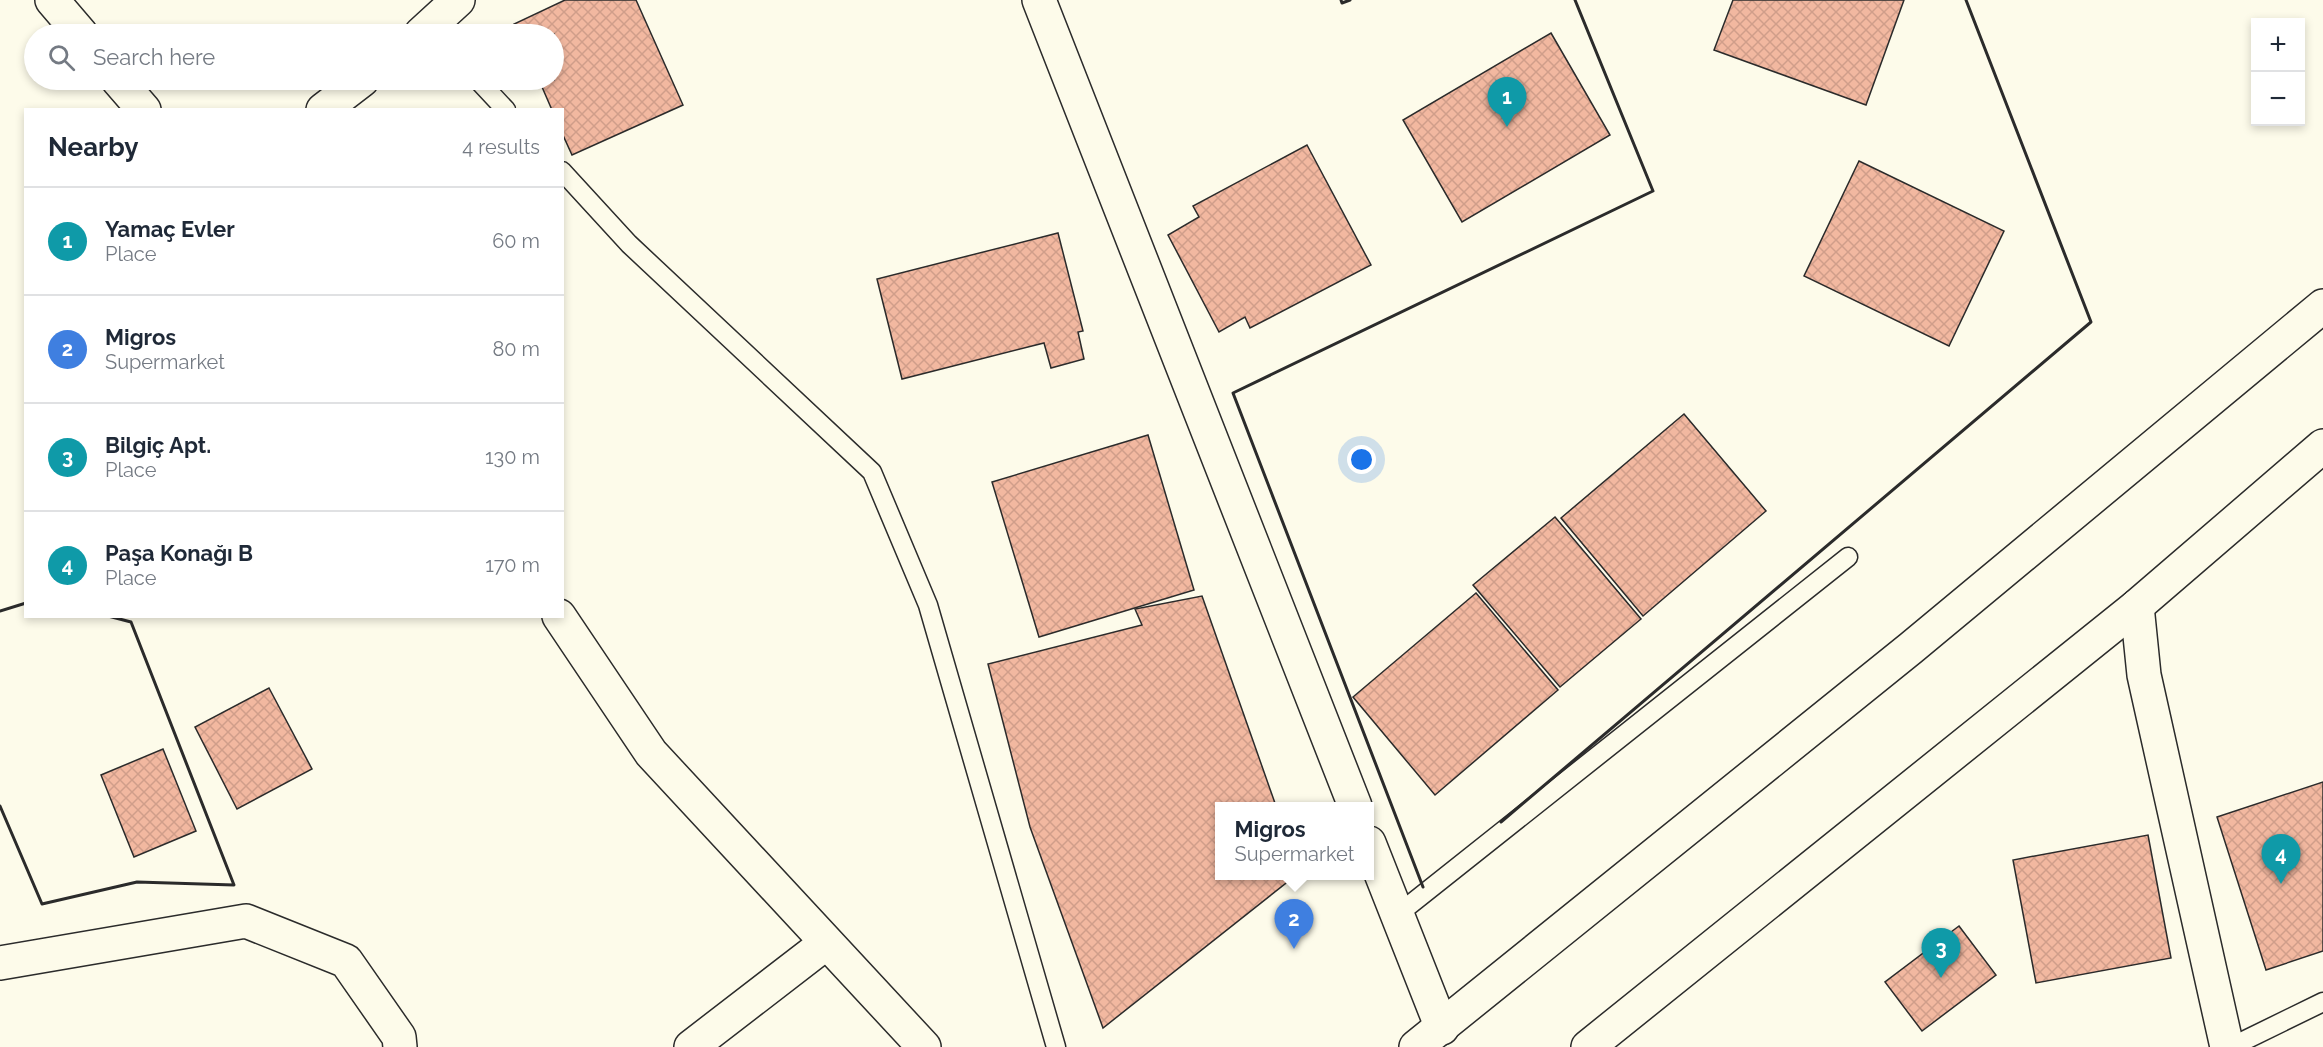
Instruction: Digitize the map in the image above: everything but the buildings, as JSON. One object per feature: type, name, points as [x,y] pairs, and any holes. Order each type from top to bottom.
[{"type":"street","points":[[52,0],[72,24]]},
{"type":"street","points":[[436,24],[458,0]]},
{"type":"street","points":[[1040,0],[1353,802]]},
{"type":"street","points":[[127,90],[142,108]]},
{"type":"street","points":[[326,108],[349,90]]},
{"type":"street","points":[[1374,856],[1397,915],[1429,1038],[1911,648],[2323,306]]},
{"type":"street","points":[[1588,1047],[2137,606],[2323,446]]},
{"type":"street","points":[[2137,606],[2144,675],[2229,1047]]},
{"type":"street","points":[[560,618],[651,753],[924,1047]]},
{"type":"street","points":[[0,963],[246,921],[346,960],[399,1037],[400,1047]]},
{"type":"street","points":[[691,1047],[826,943]]},
{"type":"lane","points":[[487,90],[504,108]]},
{"type":"lane","points":[[564,173],[629,244],[872,472],[928,604],[1056,1047]]},
{"type":"lane","points":[[1397,915],[1848,557]]},
{"type":"lane","points":[[2229,1047],[2323,1002]]},
{"type":"wall","points":[[1341,0],[1342,3],[1350,0]]},
{"type":"wall","points":[[1423,887],[1233,393],[1653,191],[1575,0]]},
{"type":"wall","points":[[1501,822],[2091,322],[1966,0]]},
{"type":"wall","points":[[0,611],[24,604]]},
{"type":"wall","points":[[0,806],[42,904],[137,882],[234,885],[131,622],[116,618]]},
{"type":"place","name":"Yamaç Evler","points":[[1507,127]]},
{"type":"place","name":"Paşa Konağı B","points":[[2281,884]]},
{"type":"place","name":"Migros","points":[[1294,949]]},
{"type":"place","name":"Bilgiç Apt.","points":[[1941,978]]}]
